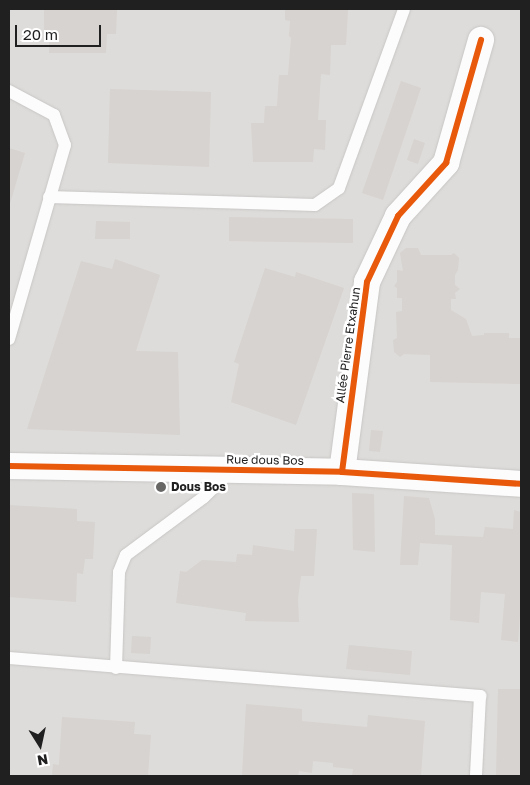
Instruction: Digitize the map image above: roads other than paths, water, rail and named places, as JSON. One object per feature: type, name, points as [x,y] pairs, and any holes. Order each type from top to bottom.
[{"type":"street","name":"Allée Pierre Etxahun","points":[[342,472],[367,282],[398,216],[446,163],[481,40]]},
{"type":"street","name":"Rue dous Bos","points":[[9,466],[342,472],[521,484]]},
{"type":"lane","points":[[49,197],[315,205],[339,188],[404,9]]},
{"type":"lane","points":[[9,92],[54,115],[65,145],[9,339]]},
{"type":"lane","points":[[116,668],[119,572],[126,555],[204,497],[231,471]]},
{"type":"lane","points":[[9,658],[480,696],[476,776]]},
{"type":"place","name":"Dous Bos","points":[[161,487]]}]
